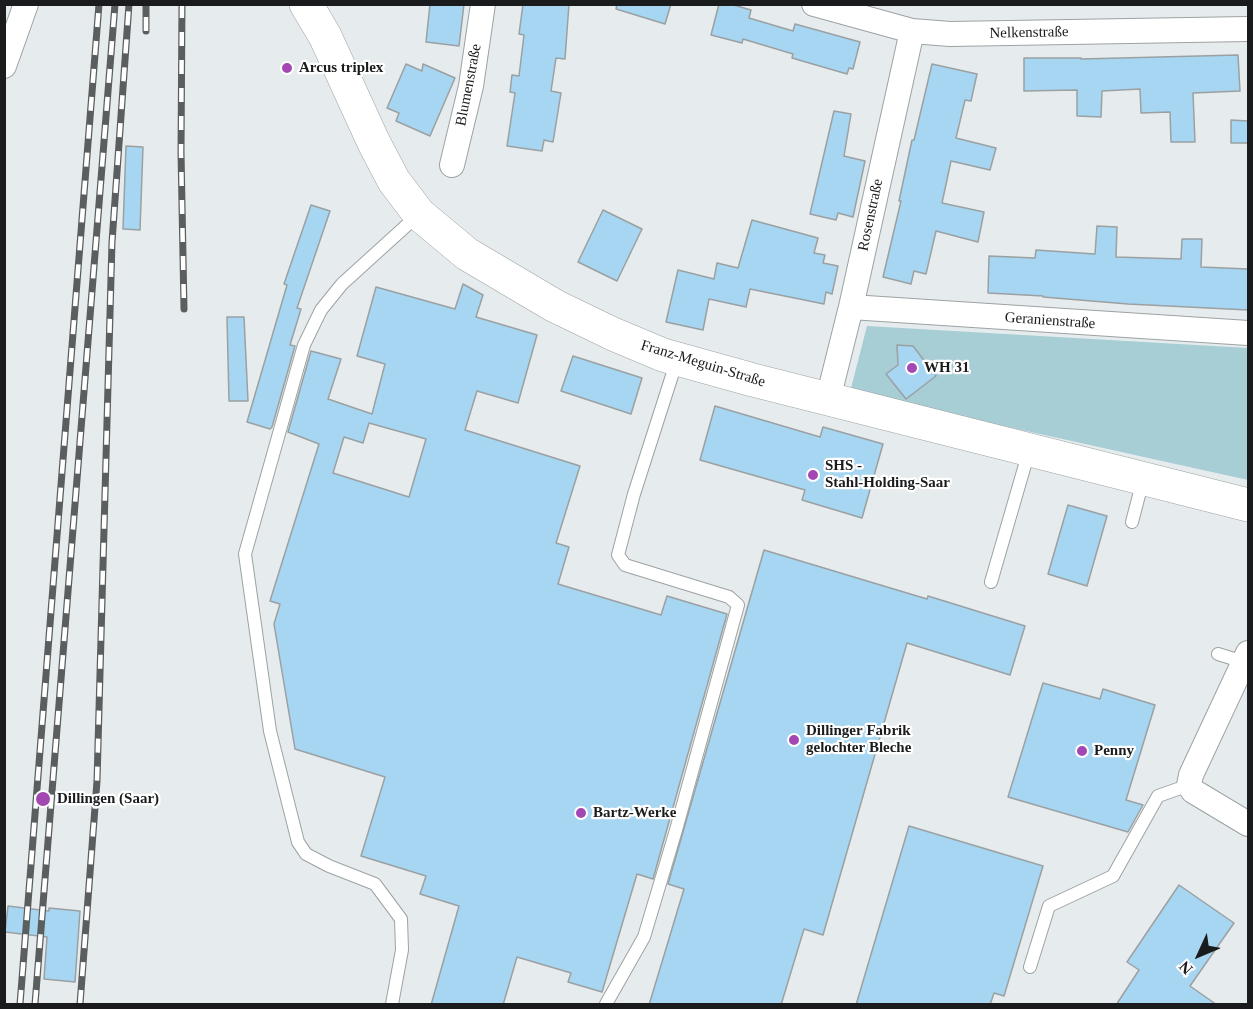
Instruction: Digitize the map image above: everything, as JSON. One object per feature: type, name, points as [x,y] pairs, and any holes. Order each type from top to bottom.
[{"type":"street","points":[[4,66],[26,4]]},
{"type":"street","name":"Franz-Meguin-Straße","points":[[306,4],[325,36],[394,181],[419,214],[467,254],[555,306],[613,334],[677,359],[1248,505]]},
{"type":"street","name":"Blumenstraße","points":[[452,165],[471,86],[483,4]]},
{"type":"street","name":"Nelkenstraße","points":[[814,4],[881,14],[912,31],[950,34],[1248,29]]},
{"type":"street","name":"Rosenstraße","points":[[828,399],[851,307],[912,31]]},
{"type":"street","name":"Geranienstraße","points":[[851,307],[1248,333]]},
{"type":"street","points":[[1246,658],[1191,775],[1189,785],[1193,791],[1248,824]]},
{"type":"lane","points":[[392,1005],[402,951],[401,919],[375,884],[329,866],[306,854],[298,842],[270,731],[245,554],[304,345],[321,310],[342,284],[419,214]]},
{"type":"lane","points":[[606,1005],[644,937],[738,605],[729,597],[625,565],[618,555],[634,494],[677,359]]},
{"type":"lane","points":[[991,582],[1029,450]]},
{"type":"lane","points":[[1132,522],[1144,479]]},
{"type":"lane","points":[[1218,654],[1246,658]]},
{"type":"lane","points":[[1030,967],[1049,906],[1113,876],[1158,796],[1189,785]]},
{"type":"shaded area","points":[[867,326],[1248,348],[1248,480],[850,392]]},
{"type":"building","points":[[430,4],[464,4],[459,46],[426,42]]},
{"type":"building","points":[[523,4],[569,4],[565,59],[556,58],[551,91],[561,93],[553,142],[544,140],[542,151],[507,146],[515,93],[510,92],[512,75],[519,76],[524,35],[519,34]]},
{"type":"building","points":[[617,4],[671,4],[665,24],[616,9]]},
{"type":"building","points":[[719,4],[730,4],[751,10],[749,18],[793,31],[795,24],[860,42],[853,69],[849,68],[847,74],[792,58],[793,54],[743,39],[742,43],[711,35]]},
{"type":"building","points":[[1238,55],[1240,91],[1193,93],[1195,142],[1171,142],[1170,112],[1141,113],[1140,89],[1102,91],[1101,117],[1077,116],[1077,90],[1024,91],[1024,58]]},
{"type":"building","points":[[406,64],[422,71],[423,64],[455,78],[430,136],[396,121],[399,113],[387,108]]},
{"type":"building","points":[[932,64],[977,74],[971,101],[965,100],[956,138],[996,148],[990,170],[951,161],[942,203],[984,212],[978,242],[936,231],[926,274],[914,271],[911,284],[883,277],[901,201],[899,201],[912,140],[914,140]]},
{"type":"building","points":[[834,111],[851,114],[844,156],[865,161],[853,217],[838,213],[836,220],[810,214]]},
{"type":"building","points":[[1231,120],[1248,121],[1248,143],[1231,143]]},
{"type":"building","points":[[126,146],[143,147],[140,230],[123,229]]},
{"type":"building","points":[[311,205],[330,211],[297,308],[301,309],[290,345],[295,346],[270,429],[247,422],[287,285],[284,284]]},
{"type":"building","points":[[603,210],[642,229],[617,281],[578,262]]},
{"type":"building","points":[[752,220],[818,238],[814,253],[825,255],[823,263],[838,266],[832,294],[826,292],[824,304],[750,289],[746,307],[709,299],[703,330],[666,322],[678,270],[714,279],[717,263],[738,268]]},
{"type":"building","points":[[1097,226],[1117,227],[1116,257],[1181,259],[1182,239],[1202,239],[1201,267],[1248,269],[1248,310],[1128,304],[988,293],[989,256],[1035,258],[1036,250],[1095,254]]},
{"type":"building","points":[[463,284],[483,295],[476,317],[537,335],[518,403],[477,391],[465,430],[580,466],[556,543],[569,547],[558,584],[661,615],[667,596],[727,614],[653,879],[637,874],[602,992],[568,982],[571,973],[517,957],[503,1005],[431,1005],[459,906],[420,894],[426,876],[361,856],[385,777],[295,749],[274,624],[280,604],[270,601],[319,444],[288,432],[311,351],[341,359],[328,399],[372,414],[385,364],[357,356],[376,287],[455,309]],"holes":[[[369,423],[426,439],[409,497],[333,473],[344,437],[363,443]]]},
{"type":"building","points":[[227,317],[244,317],[248,401],[229,401]]},
{"type":"building","name":"WH 31","points":[[897,345],[913,346],[936,376],[906,399],[886,374],[898,365]]},
{"type":"building","points":[[573,356],[642,378],[631,414],[561,391]]},
{"type":"building","name":"SHS - Stahl-Holding-Saar","points":[[715,406],[820,437],[823,427],[883,444],[862,518],[802,500],[805,490],[700,460]]},
{"type":"building","points":[[1068,505],[1107,516],[1087,586],[1048,574]]},
{"type":"building","name":"Dillinger Fabrik gelochter Bleche","points":[[764,550],[1025,626],[1010,675],[907,643],[823,935],[804,929],[781,1005],[649,1005],[684,889],[668,884]]},
{"type":"building","name":"Penny","points":[[1043,683],[1100,699],[1103,689],[1155,705],[1126,800],[1143,805],[1128,832],[1008,797]]},
{"type":"building","points":[[909,826],[1043,866],[1004,996],[994,993],[990,1005],[856,1005]]},
{"type":"building","points":[[1179,885],[1234,923],[1190,986],[1217,1005],[1116,1005],[1139,970],[1127,962]]},
{"type":"building","points":[[8,906],[49,911],[49,908],[80,911],[75,982],[44,979],[47,937],[5,932]]},
{"type":"railway","points":[[20,1004],[99,4]]},
{"type":"railway","points":[[35,1004],[115,4]]},
{"type":"railway","points":[[80,1004],[97,781],[112,242],[129,4]]},
{"type":"railway","points":[[146,4],[146,31]]},
{"type":"railway","points":[[182,4],[181,152],[184,309]]},
{"type":"place","name":"Arcus triplex","points":[[287,68]]},
{"type":"place","name":"WH 31","points":[[912,368]]},
{"type":"place","name":"SHS - Stahl-Holding-Saar","points":[[813,475]]},
{"type":"place","name":"Dillinger Fabrik gelochter Bleche","points":[[794,740]]},
{"type":"place","name":"Penny","points":[[1082,751]]},
{"type":"place","name":"Dillingen (Saar)","points":[[43,799]]},
{"type":"place","name":"Bartz-Werke","points":[[581,813]]}]
